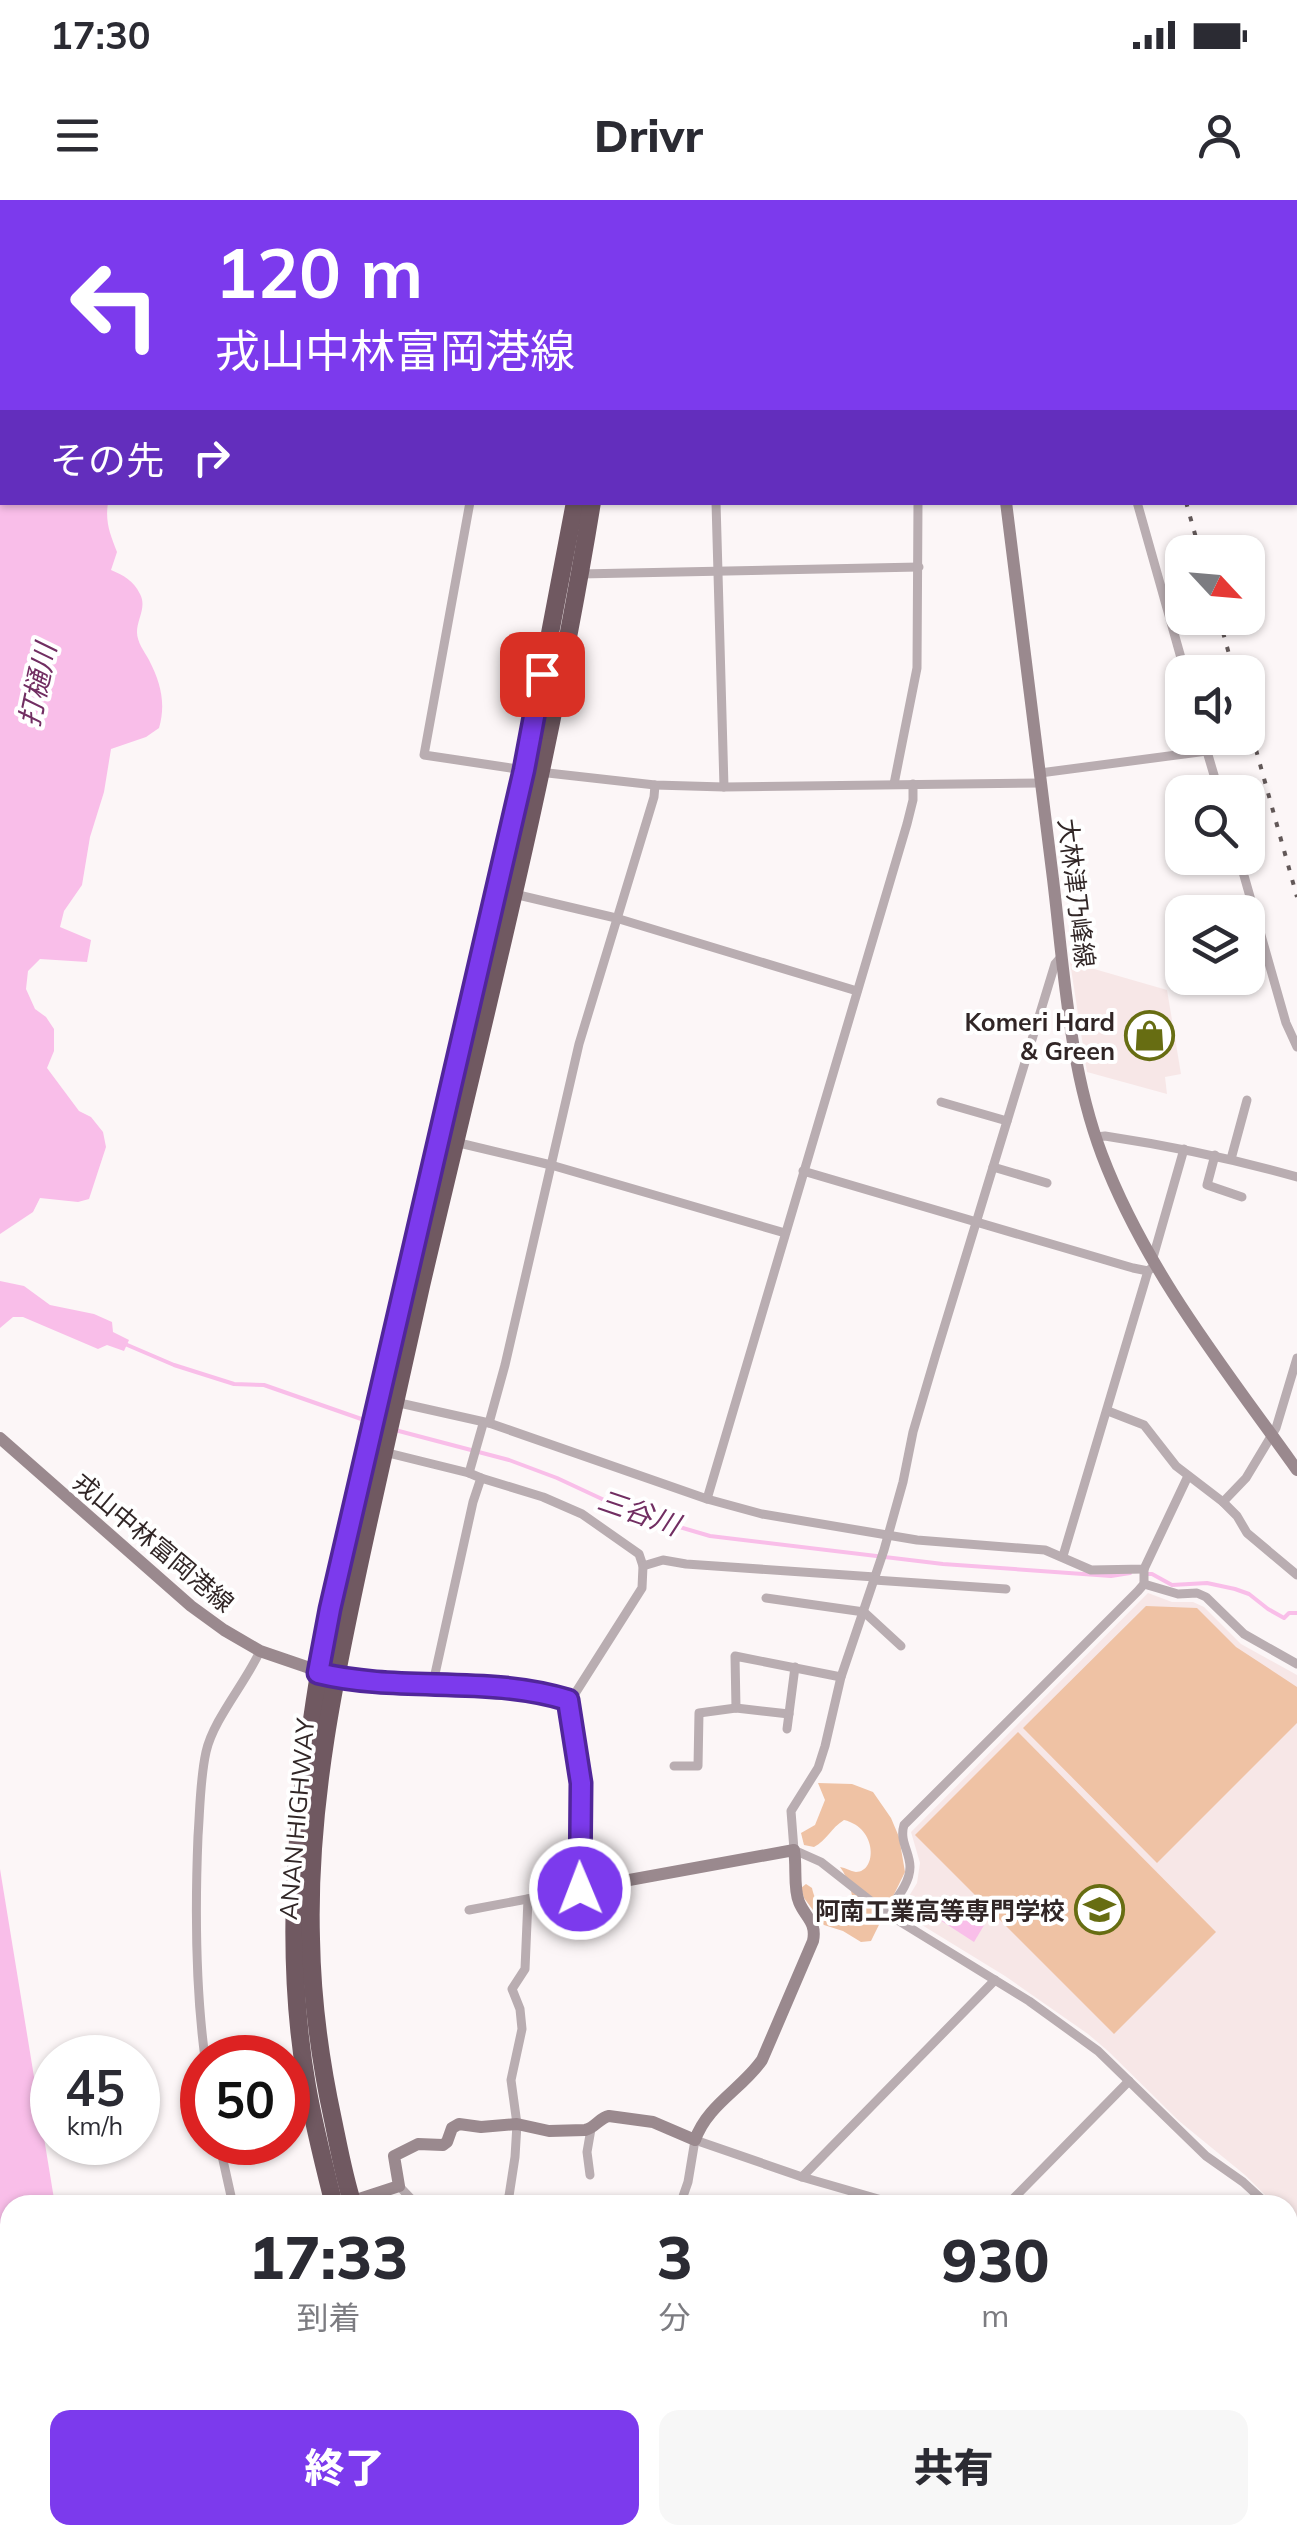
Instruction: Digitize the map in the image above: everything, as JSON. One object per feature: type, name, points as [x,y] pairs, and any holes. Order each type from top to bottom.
[{"type":"highway","name":"ANAN HIGHWAY","points":[[388,1408],[514,894],[574,505]]},
{"type":"highway","name":"ANAN HIGHWAY","points":[[341,2195],[306,2085],[294,1940],[296,1849],[327,1675],[330,1609],[379,1447],[580,574],[592,505]]},
{"type":"main road","name":"大林津乃峰線","points":[[1006,505],[1062,956],[1077,1059],[1096,1137],[1151,1266],[1297,1470]]},
{"type":"main road","name":"戎山中林富岡港線","points":[[0,1438],[191,1606],[260,1652],[327,1675],[362,1681],[546,1694],[568,1700]]},
{"type":"main road","points":[[372,2195],[399,2186],[394,2156],[418,2144],[443,2145],[452,2128],[459,2124],[518,2124],[549,2131],[590,2129],[609,2116],[653,2122],[695,2140],[710,2112],[762,2060],[813,1941],[813,1924],[796,1896],[794,1850],[580,1889],[581,1783],[568,1700]]},
{"type":"street","points":[[469,505],[424,755],[532,772],[655,785],[724,787],[1040,778],[1182,755]]},
{"type":"street","points":[[716,505],[724,787]]},
{"type":"street","points":[[894,784],[918,668],[918,505]]},
{"type":"street","points":[[1138,505],[1180,655]]},
{"type":"street","points":[[580,574],[919,567]]},
{"type":"street","points":[[706,1500],[907,824],[914,784]]},
{"type":"street","points":[[470,1469],[505,1364],[579,1044],[655,785]]},
{"type":"street","points":[[1243,875],[1286,1023],[1297,1047]]},
{"type":"street","points":[[514,894],[616,918],[857,991]]},
{"type":"street","points":[[1062,956],[1055,964],[976,1223],[914,1432],[884,1550],[841,1677],[822,1757],[791,1811],[794,1850],[821,1862],[886,1913],[995,1980],[1098,2051],[1206,2156],[1256,2195]]},
{"type":"street","points":[[1232,1158],[1247,1100]]},
{"type":"street","points":[[940,1102],[1007,1121]]},
{"type":"street","points":[[1096,1137],[1232,1158],[1297,1178]]},
{"type":"street","points":[[455,1142],[551,1164],[785,1233]]},
{"type":"street","points":[[1063,1556],[1184,1149]]},
{"type":"street","points":[[1215,1155],[1207,1185],[1242,1197]]},
{"type":"street","points":[[993,1167],[1046,1184]]},
{"type":"street","points":[[803,1171],[976,1223],[1151,1266]]},
{"type":"street","points":[[1222,1502],[1246,1478],[1272,1435],[1296,1362]]},
{"type":"street","points":[[388,1408],[485,1426],[706,1500],[762,1514],[917,1540],[1045,1550],[1091,1570],[1144,1575],[1178,1594],[1198,1593],[1206,1597],[1244,1634],[1297,1664]]},
{"type":"street","points":[[1108,1411],[1144,1425],[1176,1466],[1222,1502],[1237,1516],[1247,1534],[1297,1575]]},
{"type":"street","points":[[379,1447],[470,1469],[481,1478],[543,1497],[582,1514],[638,1554],[643,1566],[642,1588],[568,1700]]},
{"type":"street","points":[[886,1913],[907,1882],[910,1866],[901,1834],[904,1825],[1144,1575],[1188,1476]]},
{"type":"street","points":[[433,1684],[481,1478]]},
{"type":"street","points":[[643,1566],[663,1560],[1006,1589]]},
{"type":"street","points":[[766,1598],[864,1612],[901,1646]]},
{"type":"street","points":[[202,2035],[196,1884],[206,1751],[260,1652]]},
{"type":"street","points":[[736,1708],[735,1656],[841,1677]]},
{"type":"street","points":[[788,1730],[794,1668]]},
{"type":"street","points":[[674,1766],[698,1766],[700,1713],[736,1708],[789,1714]]},
{"type":"street","points":[[470,1910],[580,1889]]},
{"type":"street","points":[[509,2195],[518,2124],[511,2080],[522,2028],[512,1989],[525,1969],[528,1900]]},
{"type":"street","points":[[802,2177],[995,1980]]},
{"type":"street","points":[[1016,2195],[1128,2080]]},
{"type":"street","points":[[590,2129],[590,2175]]},
{"type":"street","points":[[683,2195],[695,2140],[854,2195]]},
{"type":"street","points":[[223,2165],[231,2195]]},
{"type":"street","points":[[399,2186],[408,2195]]},
{"type":"shaded area","points":[[1070,962],[1165,989],[1181,1074],[1165,1077],[1167,1094],[1087,1072]]},
{"type":"shaded area","name":"阿南工業高等専門学校","points":[[1148,1593],[1204,1607],[1241,1644],[1297,1675],[1297,2195],[1265,2195],[1179,2121],[1088,2034],[1005,1976],[904,1914],[903,1906],[917,1883],[920,1863],[911,1832]]},
{"type":"shaded area","points":[[1146,1606],[1197,1608],[1236,1647],[1297,1687],[1297,1723],[1157,1863],[1023,1728]]},
{"type":"shaded area","points":[[1018,1732],[1216,1932],[1114,2034],[915,1835]]},
{"type":"shaded area","points":[[818,1783],[852,1784],[873,1792],[899,1837],[905,1872],[871,1941],[861,1942],[824,1925],[804,1898],[801,1888],[806,1884],[826,1912],[838,1917],[852,1912],[850,1889],[840,1867],[863,1870],[870,1858],[871,1849],[863,1832],[844,1820],[814,1847],[804,1845],[801,1833],[815,1825],[825,1800]]},
{"type":"water","name":"打樋川","points":[[0,505],[108,505],[110,534],[117,552],[111,570],[131,582],[142,599],[137,636],[157,677],[162,710],[159,728],[146,737],[111,749],[82,885],[64,911],[60,927],[91,940],[87,962],[40,959],[28,971],[26,989],[35,1009],[54,1029],[54,1051],[47,1068],[79,1111],[91,1117],[103,1132],[106,1147],[89,1199],[78,1202],[40,1198],[33,1212],[0,1234]]},
{"type":"water","points":[[0,1281],[24,1286],[50,1305],[112,1322],[113,1332],[129,1340],[124,1351],[107,1345],[98,1349],[23,1317],[13,1317],[0,1328]]},
{"type":"water","points":[[0,1869],[30,2052],[30,2165],[48,2165],[53,2195],[0,2195]]},
{"type":"water","points":[[952,1900],[986,1922],[974,1942],[940,1920]]},
{"type":"waterway","name":"三谷川","points":[[125,1344],[174,1365],[234,1384],[264,1385],[367,1421]]},
{"type":"waterway","name":"三谷川","points":[[395,1430],[509,1460],[632,1513],[710,1536],[943,1564],[1111,1576],[1130,1573]]},
{"type":"waterway","name":"三谷川","points":[[1145,1574],[1172,1585],[1207,1583],[1235,1589],[1284,1618],[1297,1613]]},
{"type":"railway","points":[[1187,505],[1195,535]]},
{"type":"railway","points":[[1224,635],[1229,655]]},
{"type":"railway","points":[[1257,755],[1297,897]]},
{"type":"place","name":"Komeri Hard & Green","points":[[1150,1035]]},
{"type":"place","name":"阿南工業高等専門学校","points":[[1100,1910]]},
{"type":"route","points":[[542,674],[524,770],[318,1673],[362,1681],[546,1694],[568,1700],[581,1783],[580,1889]]}]
